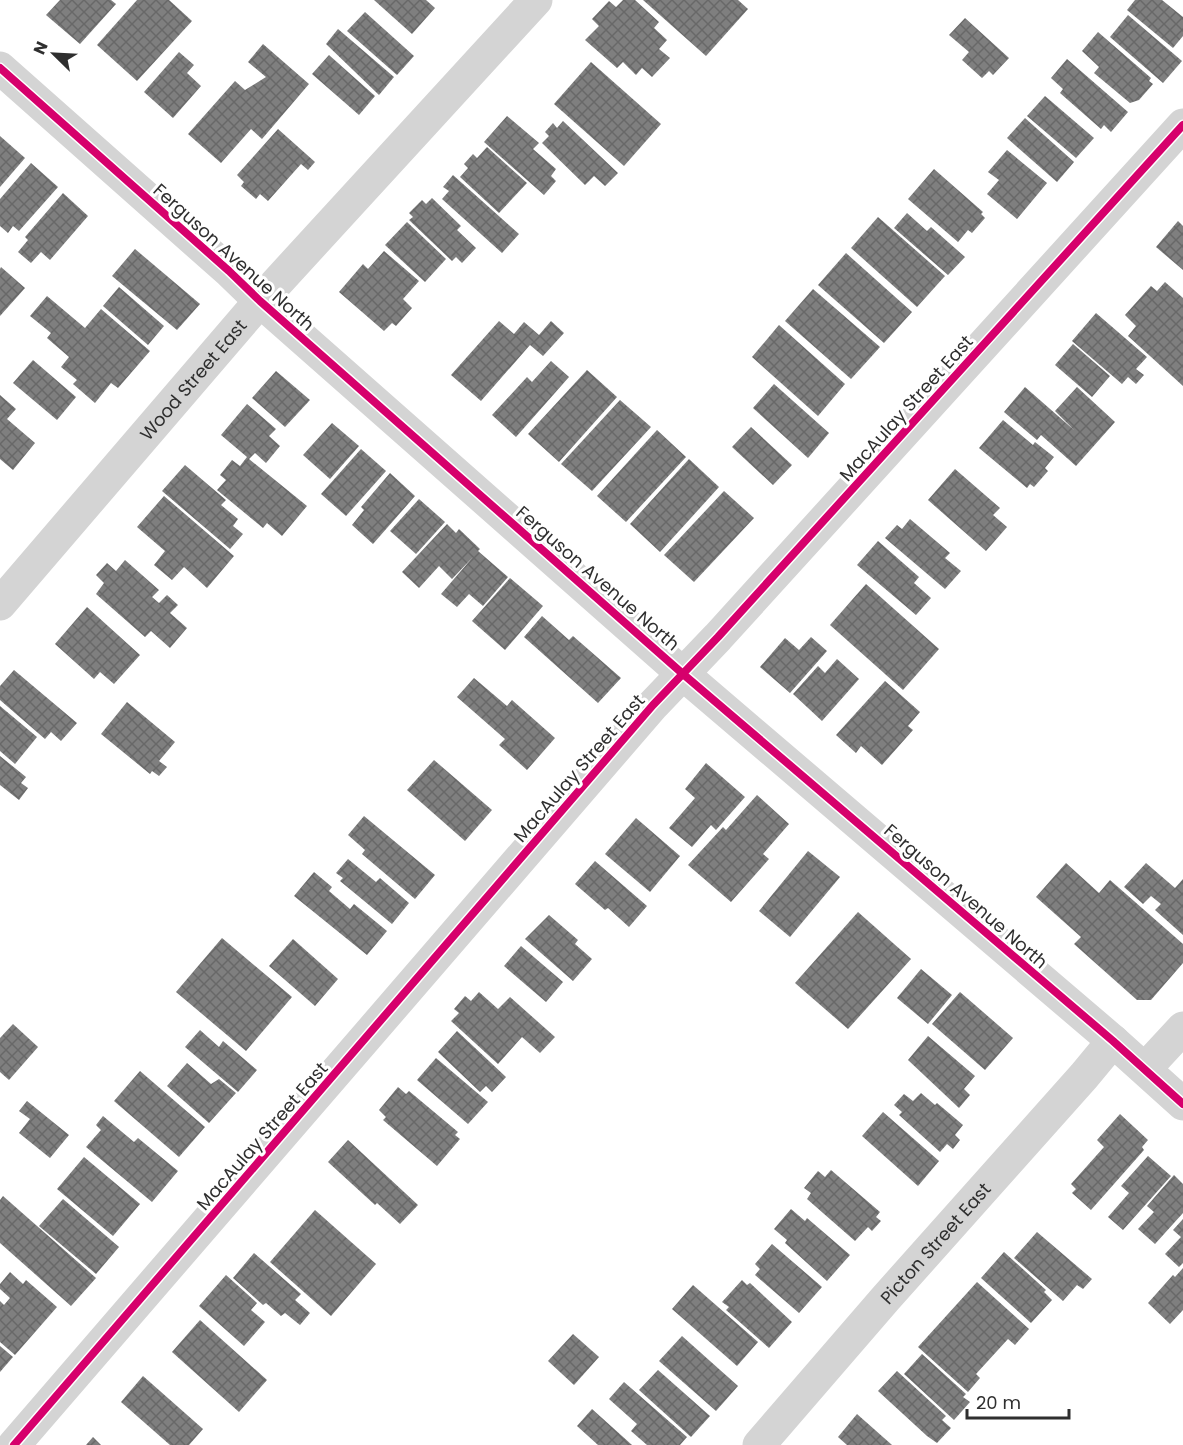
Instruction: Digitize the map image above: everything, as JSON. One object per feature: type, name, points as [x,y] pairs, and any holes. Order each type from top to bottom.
[{"type":"street","name":"Wood Street East","points":[[0,604],[260,301],[536,0]]},
{"type":"street","name":"Ferguson Avenue North","points":[[0,68],[683,674],[1113,1041],[1183,1104]]},
{"type":"street","name":"MacAulay Street East","points":[[14,1445],[653,705],[1183,125]]},
{"type":"street","points":[[1145,1069],[1183,1028]]},
{"type":"street","name":"Picton Street East","points":[[759,1445],[1113,1041]]},
{"type":"building","points":[[60,0],[111,0],[116,4],[80,44],[46,15]]},
{"type":"building","points":[[137,0],[169,0],[192,21],[137,81],[97,45]]},
{"type":"building","points":[[374,0],[426,0],[435,8],[412,34]]},
{"type":"building","points":[[623,0],[635,0],[659,22],[654,28],[667,40],[659,49],[670,58],[652,77],[642,68],[636,75],[623,62],[617,68],[585,40],[599,26],[592,19],[609,1],[616,7]]},
{"type":"building","points":[[643,0],[738,0],[748,9],[706,56]]},
{"type":"building","points":[[1135,0],[1162,0],[1183,17],[1183,36],[1173,48],[1127,10]]},
{"type":"building","points":[[365,12],[414,56],[397,75],[347,31]]},
{"type":"building","points":[[1128,15],[1182,61],[1163,83],[1110,37]]},
{"type":"building","points":[[965,18],[1009,58],[993,75],[989,71],[982,78],[962,60],[969,52],[949,35]]},
{"type":"building","points":[[338,29],[394,77],[379,95],[326,44]]},
{"type":"building","points":[[1098,32],[1151,78],[1149,81],[1153,84],[1139,100],[1130,103],[1094,73],[1099,67],[1082,51]]},
{"type":"building","points":[[263,44],[309,84],[262,139],[251,129],[221,163],[188,134],[235,81],[245,90],[266,77],[248,62]]},
{"type":"building","points":[[179,52],[194,65],[187,73],[201,86],[173,118],[144,92]]},
{"type":"building","points":[[329,55],[375,96],[359,115],[312,74]]},
{"type":"building","points":[[1067,59],[1128,112],[1111,132],[1104,125],[1101,129],[1060,93],[1063,89],[1051,78]]},
{"type":"building","points":[[591,62],[661,124],[624,166],[554,104]]},
{"type":"building","points":[[1045,96],[1094,138],[1076,158],[1027,116]]},
{"type":"building","points":[[507,116],[539,143],[533,149],[556,169],[551,176],[556,181],[544,195],[484,142]]},
{"type":"building","points":[[1025,118],[1074,162],[1057,182],[1007,138]]},
{"type":"building","points":[[563,121],[618,173],[605,186],[594,176],[585,185],[542,143],[549,136],[545,132],[553,123],[557,128]]},
{"type":"building","points":[[278,129],[315,162],[308,170],[301,164],[268,201],[260,194],[256,199],[241,186],[244,182],[237,175]]},
{"type":"building","points":[[0,136],[25,158],[0,187]]},
{"type":"building","points":[[487,147],[527,183],[499,213],[460,177],[468,168],[464,164],[473,154],[477,158]]},
{"type":"building","points":[[1007,150],[1047,183],[1017,219],[987,194],[999,180],[988,172]]},
{"type":"building","points":[[31,163],[58,187],[19,231],[13,226],[8,233],[0,226],[0,199]]},
{"type":"building","points":[[934,169],[983,212],[981,214],[985,218],[972,233],[968,230],[958,242],[908,199]]},
{"type":"building","points":[[453,175],[519,234],[502,253],[442,199],[449,191],[443,187]]},
{"type":"building","points":[[63,193],[88,216],[50,260],[41,252],[31,263],[18,252],[28,240],[25,237]]},
{"type":"building","points":[[432,198],[461,226],[457,230],[476,248],[462,263],[456,257],[452,261],[409,220],[413,217],[409,213],[422,200],[426,204]]},
{"type":"building","points":[[907,213],[927,231],[931,227],[965,257],[948,275],[894,228]]},
{"type":"building","points":[[878,217],[945,276],[917,307],[851,248]]},
{"type":"building","points":[[1178,221],[1183,226],[1183,270],[1156,247]]},
{"type":"building","points":[[407,222],[446,259],[425,282],[385,245]]},
{"type":"building","points":[[135,249],[200,304],[177,330],[112,276]]},
{"type":"building","points":[[384,251],[419,281],[403,299],[412,308],[396,326],[392,323],[384,331],[339,292],[363,264],[368,269]]},
{"type":"building","points":[[846,253],[912,312],[884,343],[818,285]]},
{"type":"building","points":[[1,267],[25,288],[0,316],[0,269]]},
{"type":"building","points":[[1165,282],[1183,298],[1183,386],[1128,336],[1136,326],[1125,315],[1151,286],[1157,291]]},
{"type":"building","points":[[119,287],[164,326],[148,345],[103,306]]},
{"type":"building","points":[[813,289],[880,347],[851,379],[785,321]]},
{"type":"building","points":[[47,296],[85,328],[101,309],[150,351],[118,388],[111,383],[95,403],[73,384],[77,380],[61,367],[69,357],[47,338],[51,333],[30,316]]},
{"type":"building","points":[[1096,313],[1147,357],[1136,369],[1144,375],[1136,384],[1128,377],[1122,384],[1072,341]]},
{"type":"building","points":[[499,321],[514,334],[524,322],[539,335],[551,321],[564,333],[543,356],[530,345],[481,401],[451,375]]},
{"type":"building","points":[[779,325],[845,384],[818,416],[752,357]]},
{"type":"building","points":[[1073,344],[1110,376],[1092,397],[1055,365]]},
{"type":"building","points":[[33,360],[76,397],[57,420],[13,383]]},
{"type":"building","points":[[551,361],[569,377],[516,437],[492,415],[527,377],[532,382]]},
{"type":"building","points":[[587,370],[617,397],[559,462],[528,434]]},
{"type":"building","points":[[276,371],[310,400],[285,427],[252,398]]},
{"type":"building","points":[[774,384],[829,433],[808,458],[753,408]]},
{"type":"building","points":[[1025,387],[1074,430],[1055,411],[1077,387],[1115,422],[1076,466],[1041,435],[1037,440],[1004,412]]},
{"type":"building","points":[[0,395],[16,409],[7,419],[35,443],[13,470],[0,459]]},
{"type":"building","points":[[620,400],[651,427],[592,491],[561,464]]},
{"type":"building","points":[[247,404],[276,429],[269,436],[280,446],[266,463],[255,453],[249,459],[307,506],[282,536],[267,523],[263,528],[217,490],[226,480],[220,475],[232,460],[240,466],[247,457],[221,435]]},
{"type":"building","points":[[1003,420],[1033,445],[1035,442],[1054,457],[1045,468],[1048,471],[1034,487],[1030,484],[1027,488],[979,448]]},
{"type":"building","points":[[332,423],[359,446],[330,479],[303,455]]},
{"type":"building","points":[[751,427],[792,465],[773,485],[732,447]]},
{"type":"building","points":[[657,430],[686,457],[626,522],[597,496]]},
{"type":"building","points":[[361,449],[386,471],[346,516],[321,494]]},
{"type":"building","points":[[689,459],[719,487],[660,552],[630,524]]},
{"type":"building","points":[[185,465],[226,500],[221,505],[238,519],[233,526],[243,534],[230,549],[162,491]]},
{"type":"building","points":[[955,469],[1000,508],[993,515],[1007,527],[986,551],[928,500]]},
{"type":"building","points":[[390,473],[415,496],[373,544],[352,525],[364,510],[361,507]]},
{"type":"building","points":[[724,491],[754,518],[694,582],[664,555]]},
{"type":"building","points":[[164,496],[234,556],[207,588],[184,567],[172,580],[154,565],[165,551],[137,527]]},
{"type":"building","points":[[419,499],[445,522],[416,554],[390,531]]},
{"type":"building","points":[[910,519],[950,553],[945,558],[961,571],[945,589],[885,538],[897,525],[902,529]]},
{"type":"building","points":[[447,524],[456,533],[459,529],[480,549],[478,551],[508,577],[483,606],[469,594],[457,607],[441,594],[473,557],[452,579],[439,566],[419,588],[402,572]]},
{"type":"building","points":[[878,541],[919,577],[914,583],[931,598],[916,615],[857,565]]},
{"type":"building","points":[[125,560],[159,590],[152,597],[159,603],[167,595],[178,605],[170,613],[187,628],[170,648],[151,631],[145,637],[96,594],[104,583],[96,575],[107,563],[116,571]]},
{"type":"building","points":[[510,578],[543,606],[505,650],[472,621]]},
{"type":"building","points":[[866,584],[939,649],[903,690],[830,625]]},
{"type":"building","points":[[87,607],[140,655],[114,684],[100,672],[94,679],[55,644]]},
{"type":"building","points":[[542,616],[569,640],[573,636],[621,678],[598,703],[524,637]]},
{"type":"building","points":[[811,637],[827,651],[790,693],[760,667],[785,638],[799,650]]},
{"type":"building","points":[[837,659],[859,679],[822,721],[793,694],[818,666],[825,673]]},
{"type":"building","points":[[14,670],[77,723],[61,741],[51,732],[45,739],[0,700],[0,686]]},
{"type":"building","points":[[474,678],[507,706],[512,700],[555,738],[527,770],[499,745],[505,739],[457,697]]},
{"type":"building","points":[[885,681],[920,712],[908,726],[913,730],[882,765],[861,746],[856,753],[836,735]]},
{"type":"building","points":[[127,702],[175,742],[159,761],[167,767],[159,776],[152,771],[150,774],[101,734]]},
{"type":"building","points":[[0,706],[37,737],[15,764],[0,751]]},
{"type":"building","points":[[0,756],[26,777],[21,783],[28,788],[19,800],[0,785]]},
{"type":"building","points":[[434,760],[492,810],[465,841],[407,790]]},
{"type":"building","points":[[706,763],[745,797],[716,830],[711,825],[692,847],[669,828],[695,798],[685,789]]},
{"type":"building","points":[[757,795],[789,824],[763,854],[769,859],[731,902],[688,865],[723,827],[726,830]]},
{"type":"building","points":[[364,816],[435,875],[415,899],[362,854],[365,850],[348,835]]},
{"type":"building","points":[[636,818],[680,856],[650,892],[605,854]]},
{"type":"building","points":[[808,851],[840,877],[790,937],[759,911]]},
{"type":"building","points":[[348,859],[376,882],[380,878],[409,903],[392,924],[340,881],[343,878],[336,873]]},
{"type":"building","points":[[595,861],[647,906],[629,927],[575,884]]},
{"type":"building","points":[[1066,863],[1099,893],[1110,880],[1183,944],[1183,963],[1151,1000],[1137,1000],[1074,944],[1081,937],[1036,897]]},
{"type":"building","points":[[1146,863],[1175,888],[1183,879],[1183,935],[1155,910],[1161,904],[1151,896],[1143,904],[1124,887]]},
{"type":"building","points":[[314,872],[332,887],[329,891],[350,909],[354,904],[387,931],[367,955],[294,896]]},
{"type":"building","points":[[858,912],[911,959],[848,1029],[795,983]]},
{"type":"building","points":[[549,915],[578,940],[575,944],[592,959],[573,981],[525,939]]},
{"type":"building","points":[[222,938],[292,997],[246,1051],[176,992]]},
{"type":"building","points":[[293,939],[338,979],[315,1006],[269,966]]},
{"type":"building","points":[[521,946],[563,982],[546,1002],[504,966]]},
{"type":"building","points":[[921,969],[952,995],[928,1024],[897,998]]},
{"type":"building","points":[[479,992],[498,1009],[510,997],[555,1037],[540,1053],[522,1037],[498,1064],[451,1021],[459,1013],[454,1009],[465,996],[471,1001]]},
{"type":"building","points":[[960,992],[1013,1038],[985,1070],[932,1024]]},
{"type":"building","points":[[13,1024],[38,1047],[9,1080],[0,1072],[0,1038]]},
{"type":"building","points":[[200,1030],[219,1047],[223,1041],[257,1070],[238,1092],[185,1047]]},
{"type":"building","points":[[457,1031],[506,1077],[492,1092],[486,1086],[480,1092],[438,1052]]},
{"type":"building","points":[[928,1036],[975,1076],[964,1089],[970,1095],[959,1108],[908,1060]]},
{"type":"building","points":[[436,1058],[488,1102],[468,1124],[417,1080]]},
{"type":"building","points":[[187,1063],[211,1084],[219,1079],[236,1093],[209,1123],[167,1086]]},
{"type":"building","points":[[140,1071],[205,1127],[179,1157],[114,1101]]},
{"type":"building","points":[[398,1087],[406,1094],[409,1091],[458,1132],[455,1135],[460,1139],[437,1166],[383,1120],[386,1117],[379,1110]]},
{"type":"building","points":[[921,1093],[963,1125],[955,1135],[960,1140],[953,1149],[947,1144],[940,1152],[899,1115],[902,1112],[894,1105],[904,1094],[913,1101]]},
{"type":"building","points":[[27,1101],[69,1135],[50,1158],[19,1133],[30,1119],[19,1111]]},
{"type":"building","points":[[883,1112],[939,1161],[918,1186],[862,1136]]},
{"type":"building","points":[[1120,1114],[1148,1140],[1142,1147],[1144,1150],[1091,1210],[1072,1193],[1076,1189],[1071,1184],[1104,1147],[1097,1140]]},
{"type":"building","points":[[103,1116],[134,1142],[138,1138],[178,1171],[152,1202],[86,1147],[101,1130],[96,1125]]},
{"type":"building","points":[[348,1140],[418,1205],[400,1224],[377,1203],[375,1205],[328,1162]]},
{"type":"building","points":[[1148,1156],[1171,1176],[1123,1230],[1108,1217],[1129,1193],[1121,1186]]},
{"type":"building","points":[[84,1157],[140,1204],[113,1236],[57,1189]]},
{"type":"building","points":[[831,1170],[880,1212],[876,1217],[881,1221],[872,1231],[868,1227],[855,1241],[807,1199],[811,1193],[804,1188],[818,1171],[825,1177]]},
{"type":"building","points":[[1174,1175],[1183,1184],[1183,1213],[1155,1244],[1138,1229],[1154,1212],[1147,1206]]},
{"type":"building","points":[[3,1196],[96,1278],[71,1306],[0,1243],[0,1200]]},
{"type":"building","points":[[63,1199],[119,1247],[96,1274],[39,1226]]},
{"type":"building","points":[[791,1209],[805,1221],[807,1218],[850,1255],[827,1281],[785,1243],[787,1240],[774,1229]]},
{"type":"building","points":[[315,1210],[376,1264],[331,1316],[270,1262]]},
{"type":"building","points":[[1183,1219],[1183,1263],[1179,1267],[1165,1254],[1181,1237],[1173,1230]]},
{"type":"building","points":[[1037,1232],[1092,1279],[1083,1289],[1077,1285],[1063,1301],[1014,1258]]},
{"type":"building","points":[[772,1244],[822,1287],[799,1313],[755,1275],[760,1269],[755,1264]]},
{"type":"building","points":[[1004,1252],[1046,1290],[1044,1292],[1052,1300],[1031,1323],[981,1278]]},
{"type":"building","points":[[254,1253],[301,1294],[295,1300],[310,1313],[300,1325],[285,1313],[281,1316],[266,1303],[263,1305],[233,1278]]},
{"type":"building","points":[[1183,1268],[1183,1310],[1170,1324],[1148,1303],[1173,1275],[1175,1277]]},
{"type":"building","points":[[10,1272],[23,1284],[26,1280],[57,1307],[15,1355],[0,1342],[0,1301],[4,1305],[10,1298],[0,1289],[0,1284]]},
{"type":"building","points":[[226,1275],[257,1303],[251,1310],[265,1322],[244,1346],[199,1306]]},
{"type":"building","points":[[742,1280],[747,1285],[750,1283],[792,1322],[769,1348],[726,1310],[729,1307],[722,1302]]},
{"type":"building","points":[[977,1282],[1029,1329],[1015,1345],[1008,1339],[976,1374],[980,1378],[968,1392],[918,1347]]},
{"type":"building","points":[[693,1285],[758,1342],[737,1366],[672,1309]]},
{"type":"building","points":[[200,1320],[267,1380],[239,1412],[172,1352]]},
{"type":"building","points":[[573,1334],[599,1357],[574,1385],[548,1361]]},
{"type":"building","points":[[682,1336],[738,1386],[716,1411],[659,1361]]},
{"type":"building","points":[[0,1346],[13,1357],[0,1372]]},
{"type":"building","points":[[922,1354],[966,1394],[963,1397],[970,1402],[954,1420],[904,1374]]},
{"type":"building","points":[[658,1370],[710,1416],[691,1437],[639,1390]]},
{"type":"building","points":[[897,1371],[946,1416],[942,1420],[951,1428],[937,1443],[878,1391]]},
{"type":"building","points":[[143,1376],[203,1429],[189,1445],[170,1445],[121,1402]]},
{"type":"building","points":[[624,1382],[687,1437],[680,1445],[647,1445],[631,1431],[637,1424],[609,1399]]},
{"type":"building","points":[[592,1409],[632,1445],[598,1445],[577,1426]]},
{"type":"building","points":[[857,1414],[892,1445],[847,1445],[838,1437]]},
{"type":"building","points":[[93,1437],[101,1445],[86,1445]]},
{"type":"cycle path","points":[[0,68],[683,674],[1113,1041],[1183,1104]]},
{"type":"cycle path","points":[[14,1445],[653,705],[718,637],[1183,125]]}]
